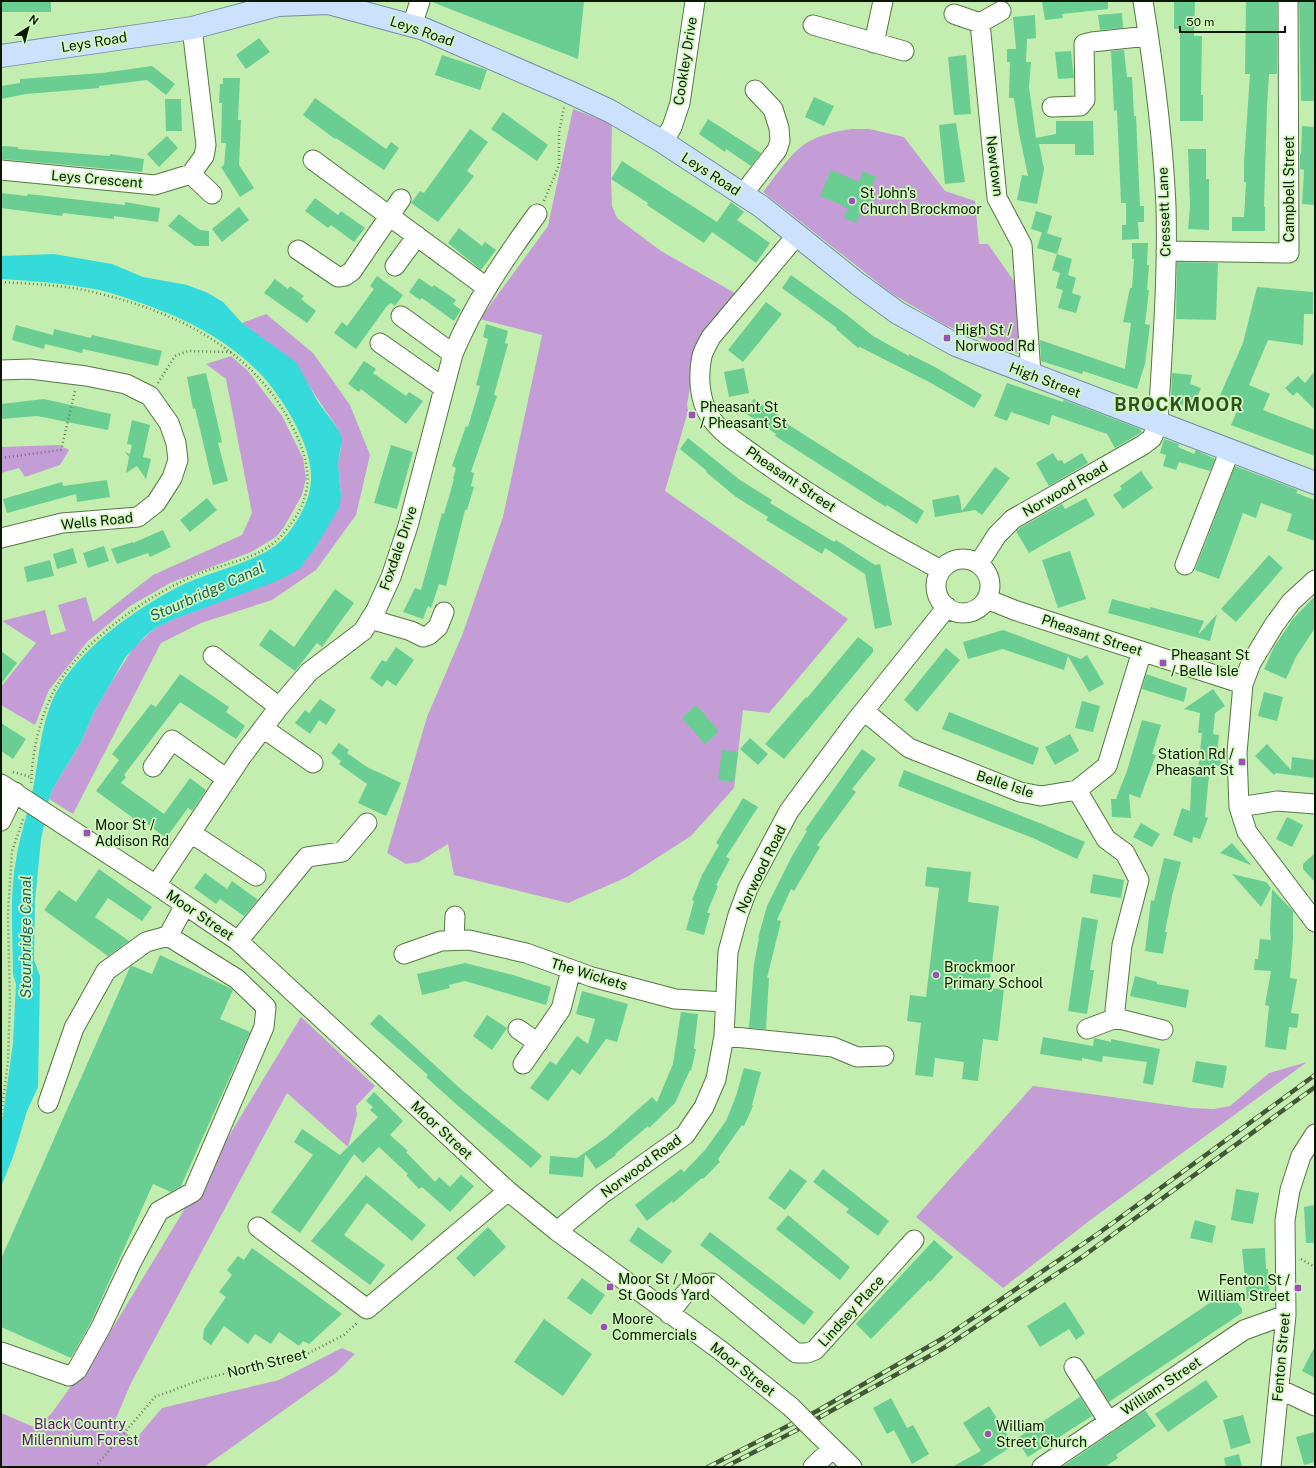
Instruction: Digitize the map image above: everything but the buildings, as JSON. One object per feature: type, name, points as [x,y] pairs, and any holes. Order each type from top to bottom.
[{"type":"main road","name":"Leys Road","points":[[1,56],[192,28],[278,3],[328,3],[424,29],[610,111],[663,142],[743,194],[797,235]]},
{"type":"main road","name":"High Street","points":[[797,235],[858,284],[898,313],[956,345],[1158,424],[1315,483]]},
{"type":"street","points":[[412,26],[420,1]]},
{"type":"street","name":"Cookley Drive","points":[[663,142],[672,127],[680,104],[695,1]]},
{"type":"street","points":[[874,43],[883,1]]},
{"type":"street","name":"Cressett Lane","points":[[1143,1],[1158,97],[1166,206],[1166,251],[1158,424]]},
{"type":"street","name":"Campbell Street","points":[[1166,251],[1289,254],[1288,1]]},
{"type":"street","points":[[954,14],[980,24],[1001,12]]},
{"type":"street","name":"Newtown","points":[[980,24],[998,198],[1022,245],[1031,374]]},
{"type":"street","points":[[812,25],[904,51]]},
{"type":"street","points":[[192,28],[206,145],[204,156],[191,174],[212,194]]},
{"type":"street","points":[[1052,107],[1080,106],[1085,100],[1084,44],[1148,36]]},
{"type":"street","points":[[743,194],[777,150],[780,141],[779,128],[773,109],[755,90]]},
{"type":"street","points":[[313,160],[486,288]]},
{"type":"street","name":"Leys Crescent","points":[[1,170],[155,185],[191,174]]},
{"type":"street","points":[[298,250],[338,277],[345,276],[352,271],[360,260],[401,199]]},
{"type":"street","name":"Foxdale Drive","points":[[156,885],[227,779],[279,706],[309,672],[363,631],[370,619],[391,577],[408,526],[453,354],[463,330],[486,288],[527,219]]},
{"type":"street","name":"Pheasant Street","points":[[797,235],[711,337],[702,354],[700,370],[702,400],[709,415],[724,432],[775,471],[862,528],[941,570]]},
{"type":"street","points":[[395,266],[417,236]]},
{"type":"street","points":[[401,316],[453,354]]},
{"type":"street","points":[[380,343],[444,388]]},
{"type":"street","name":"Wells Road","points":[[1,370],[30,369],[79,375],[126,384],[150,396],[169,423],[176,442],[178,460],[172,478],[156,503],[138,517],[62,523],[1,538]]},
{"type":"street","name":"Norwood Road","points":[[979,563],[997,535],[1012,519],[1143,445],[1152,438],[1158,424]]},
{"type":"street","points":[[1185,566],[1230,450]]},
{"type":"street","points":[[968,558],[979,563],[987,572],[990,580],[990,589],[987,599],[979,608],[969,612],[955,612],[947,607],[939,598],[936,587],[937,578],[941,570],[950,562],[959,559],[968,558]]},
{"type":"street","points":[[1315,580],[1291,602],[1274,625],[1251,663],[1243,684],[1237,754],[1239,807],[1251,838],[1315,922]]},
{"type":"street","name":"Pheasant Street","points":[[987,599],[1014,610],[1243,684]]},
{"type":"street","name":"Norwood Road","points":[[557,1231],[602,1194],[685,1135],[704,1107],[716,1079],[724,1036],[728,952],[738,915],[748,888],[789,811],[864,711],[947,607]]},
{"type":"street","points":[[370,619],[411,631],[422,637],[429,636],[438,627],[444,612]]},
{"type":"street","name":"Belle Isle","points":[[864,711],[909,748],[1020,792],[1040,796],[1077,790],[1107,766],[1142,651]]},
{"type":"street","points":[[213,656],[279,706]]},
{"type":"street","points":[[263,728],[313,763]]},
{"type":"street","points":[[153,767],[172,740],[227,779]]},
{"type":"street","points":[[1077,790],[1106,839],[1125,853],[1139,880],[1122,945],[1115,1010],[1116,1018]]},
{"type":"street","points":[[1,821],[15,792]]},
{"type":"street","name":"Moor Street","points":[[15,792],[238,941],[508,1191],[557,1231],[753,1376],[791,1406],[832,1449],[852,1467]]},
{"type":"street","points":[[1239,807],[1277,801],[1315,804]]},
{"type":"street","points":[[238,941],[307,857],[342,852],[367,822]]},
{"type":"street","points":[[191,833],[256,876]]},
{"type":"street","points":[[48,1103],[74,1028],[106,971],[146,942],[168,936],[185,905]]},
{"type":"street","points":[[454,940],[455,916]]},
{"type":"street","points":[[1,1352],[69,1376],[77,1370],[101,1327],[132,1261],[159,1211],[193,1192],[264,1026],[266,1007],[237,979],[168,936]]},
{"type":"street","name":"The Wickets","points":[[404,954],[441,941],[469,940],[526,953],[571,970],[674,999],[725,1002]]},
{"type":"street","points":[[523,1064],[560,1009],[571,970]]},
{"type":"street","points":[[1087,1029],[1116,1018],[1163,1030]]},
{"type":"street","points":[[518,1029],[538,1043]]},
{"type":"street","points":[[724,1036],[833,1047],[857,1057],[884,1056]]},
{"type":"street","name":"Fenton Street","points":[[1271,1467],[1286,1315],[1285,1220],[1290,1190],[1299,1163],[1315,1134]]},
{"type":"street","points":[[258,1227],[367,1309],[508,1191]]},
{"type":"street","name":"Lindsey Place","points":[[669,1314],[692,1286],[699,1283],[712,1283],[796,1353],[807,1353],[815,1350],[914,1240]]},
{"type":"street","name":"William Street","points":[[1042,1467],[1244,1330],[1286,1315]]},
{"type":"street","points":[[1074,1367],[1108,1422]]},
{"type":"street","points":[[1278,1389],[1315,1406]]},
{"type":"street","points":[[813,1467],[832,1449]]},
{"type":"path","points":[[527,219],[550,188],[559,165],[559,133],[572,93]]},
{"type":"path","points":[[1,282],[57,286],[97,293],[154,311],[184,323],[232,352],[251,369],[270,391],[294,431],[306,456],[309,477],[302,504],[281,536],[269,546],[238,561],[203,572],[151,598],[118,621],[86,650],[70,667],[54,690],[15,792],[22,824],[12,852],[8,915],[10,1002],[8,1061],[1,1118]]},
{"type":"path","points":[[150,396],[175,356],[188,351],[232,352]]},
{"type":"path","points":[[1,458],[56,452],[61,450],[79,375]]},
{"type":"path","name":"North Street","points":[[96,1467],[155,1397],[203,1379],[302,1357],[344,1336],[367,1309]]},
{"type":"green space","points":[[573,109],[612,124],[612,206],[617,218],[661,251],[742,297],[696,357],[687,404],[688,411],[665,491],[848,619],[769,713],[743,710],[734,788],[691,836],[627,877],[568,903],[454,875],[448,844],[419,862],[406,864],[387,853],[427,717],[463,633],[503,517],[542,335],[480,319],[548,226]]},
{"type":"green space","points":[[852,129],[869,129],[904,137],[945,191],[975,201],[979,244],[988,244],[1016,284],[1023,355],[945,325],[891,293],[763,192],[797,150],[804,145],[825,135]]},
{"type":"green space","points":[[266,314],[313,353],[350,405],[370,455],[356,515],[316,570],[272,600],[201,623],[161,643],[73,814],[49,799],[52,790],[81,742],[94,712],[110,684],[134,647],[154,629],[172,620],[287,576],[341,496],[338,464],[341,447],[338,429],[307,383],[254,332],[242,323]]},
{"type":"green space","points":[[231,356],[248,371],[282,416],[303,458],[306,478],[302,495],[284,527],[276,537],[251,552],[170,583],[130,606],[87,642],[49,690],[35,725],[1,705],[1,687],[36,643],[2,621],[45,610],[51,635],[66,631],[58,605],[86,597],[93,622],[153,575],[242,535],[252,513],[226,379],[206,364]]},
{"type":"green space","points":[[59,445],[69,450],[60,465],[25,477],[19,468],[1,473],[1,447]]},
{"type":"green space","name":"Black Country Millennium Forest","points":[[301,1017],[375,1086],[356,1106],[357,1115],[348,1147],[287,1093],[131,1383],[114,1423],[135,1440],[162,1408],[279,1380],[342,1348],[355,1354],[336,1373],[204,1467],[1,1467],[1,1413],[36,1428],[51,1414],[109,1334]]},
{"type":"green space","points":[[1307,1062],[1093,1218],[1003,1288],[916,1217],[1033,1086],[1191,1108],[1214,1109],[1230,1106],[1269,1073]]},
{"type":"water","name":"Stourbridge Canal","points":[[54,254],[112,264],[143,277],[187,285],[208,293],[223,302],[242,323],[296,362],[318,402],[338,429],[342,439],[338,464],[341,496],[339,508],[315,548],[300,568],[274,582],[172,620],[154,629],[144,637],[125,658],[94,712],[81,742],[52,790],[41,840],[35,901],[34,960],[40,976],[38,1087],[27,1111],[14,1154],[1,1187],[1,1129],[13,1043],[16,984],[13,974],[12,931],[14,874],[20,841],[34,784],[40,745],[46,720],[55,696],[61,684],[84,655],[112,629],[144,607],[188,582],[261,555],[280,542],[293,526],[304,508],[311,483],[310,466],[307,453],[296,426],[282,401],[266,380],[253,367],[240,355],[210,334],[178,318],[144,304],[94,289],[36,281],[1,279],[1,256]]},
{"type":"railway","points":[[708,1467],[817,1411],[945,1337],[1099,1233],[1315,1075]]},
{"type":"railway","points":[[725,1467],[795,1431],[942,1349],[1082,1257],[1315,1087]]},
{"type":"place","name":"St John's Church Brockmoor","points":[[852,201]]},
{"type":"place","name":"High St / Norwood Rd","points":[[947,338]]},
{"type":"place","name":"Pheasant St / Pheasant St","points":[[692,415]]},
{"type":"place","name":"Pheasant St / Belle Isle","points":[[1163,663]]},
{"type":"place","name":"Station Rd / Pheasant St","points":[[1242,762]]},
{"type":"place","name":"Moor St / Addison Rd","points":[[87,833]]},
{"type":"place","name":"Brockmoor Primary School","points":[[936,975]]},
{"type":"place","name":"Moor St / Moor St Goods Yard","points":[[610,1287]]},
{"type":"place","name":"Fenton St / William Street","points":[[1298,1288]]},
{"type":"place","name":"Moore Commercials","points":[[604,1327]]},
{"type":"place","name":"William Street Church","points":[[988,1434]]},
{"type":"district","name":"BROCKMOOR","points":[[1179,405]]}]
